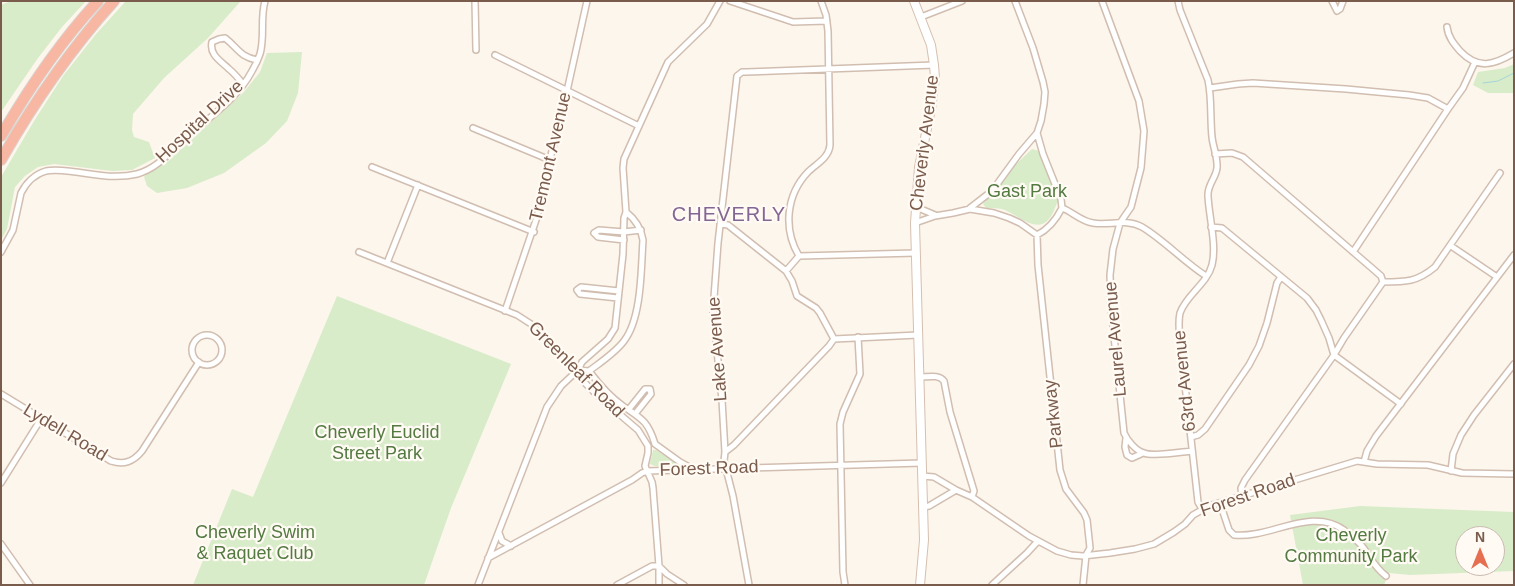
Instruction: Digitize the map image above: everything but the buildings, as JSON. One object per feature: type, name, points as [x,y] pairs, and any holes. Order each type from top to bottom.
[{"type":"highway","points":[[1,136],[45,67],[98,1]]},
{"type":"highway","points":[[1,160],[59,67],[114,1]]},
{"type":"street","name":"Hospital Drive","points":[[1,252],[13,230],[23,187],[31,180],[44,172],[60,170],[109,176],[138,173],[148,169],[170,153],[224,104],[252,72],[257,60],[261,47],[262,15],[265,1]]},
{"type":"street","points":[[475,1],[476,50]]},
{"type":"street","name":"Tremont Avenue","points":[[506,310],[534,232],[587,1]]},
{"type":"street","points":[[478,585],[547,407],[561,386],[578,370],[582,362],[613,333],[616,323],[626,212],[623,161],[668,62],[707,24],[720,1]]},
{"type":"street","points":[[730,1],[793,22],[827,21]]},
{"type":"street","points":[[799,256],[795,250],[790,232],[789,209],[791,201],[801,181],[830,150],[827,21],[821,1]]},
{"type":"street","name":"Cheverly Avenue","points":[[914,1],[930,45],[934,65],[934,94],[919,167],[915,223],[924,540],[920,585]]},
{"type":"street","points":[[921,17],[962,1]]},
{"type":"street","points":[[970,209],[992,191],[1037,133],[1041,121],[1044,104],[1044,82],[1015,1]]},
{"type":"street","name":"Laurel Avenue","points":[[1102,1],[1139,101],[1144,131],[1141,168],[1133,201],[1128,213],[1120,223],[1112,256],[1109,288],[1122,416],[1126,437],[1126,452],[1130,457],[1143,453]]},
{"type":"street","name":"63rd Avenue","points":[[1178,1],[1210,88],[1212,135],[1217,169],[1208,191],[1213,258],[1210,270],[1184,305],[1180,313],[1179,322],[1198,502],[1202,509]]},
{"type":"street","points":[[1332,1],[1337,11],[1340,10],[1343,1]]},
{"type":"street","points":[[1447,27],[1448,34],[1456,46],[1470,60],[1493,63],[1514,52]]},
{"type":"street","points":[[243,84],[216,58],[211,47],[212,42],[225,38],[247,58],[257,60]]},
{"type":"street","points":[[495,55],[639,126]]},
{"type":"street","points":[[1353,252],[1463,88],[1476,62]]},
{"type":"street","points":[[829,69],[934,65]]},
{"type":"street","name":"Lake Avenue","points":[[749,585],[733,496],[724,461],[722,400],[713,311],[720,224],[736,81],[739,74],[748,72],[829,69]]},
{"type":"street","points":[[1210,88],[1253,83],[1396,93],[1428,98],[1448,108]]},
{"type":"street","points":[[474,128],[550,160]]},
{"type":"street","points":[[915,223],[935,216],[970,209],[1009,218],[1037,235],[1045,231],[1062,208],[1061,199],[1043,154],[1037,133]]},
{"type":"street","points":[[1215,154],[1232,153],[1243,157],[1378,273],[1383,282]]},
{"type":"street","points":[[372,167],[534,232]]},
{"type":"street","points":[[1383,282],[1406,282],[1422,277],[1435,267],[1500,173]]},
{"type":"street","points":[[387,262],[418,185]]},
{"type":"street","points":[[916,207],[935,216]]},
{"type":"street","points":[[1062,208],[1072,212],[1081,220],[1092,223],[1120,223],[1142,227],[1206,276]]},
{"type":"street","points":[[578,370],[589,371],[621,344],[634,325],[637,313],[643,240],[641,230],[633,218],[626,212]]},
{"type":"street","points":[[720,224],[728,225],[786,271],[797,296],[816,308],[834,339]]},
{"type":"street","points":[[1210,227],[1222,228],[1294,286],[1312,304],[1329,338],[1334,355],[1401,404]]},
{"type":"street","points":[[624,240],[598,237],[594,232],[598,230],[624,232],[641,230]]},
{"type":"street","name":"Parkway","points":[[1037,235],[1038,266],[1060,470],[1066,489],[1087,520],[1090,548],[1086,556],[1083,585]]},
{"type":"street","points":[[1451,246],[1497,277]]},
{"type":"street","name":"Greenleaf Road","points":[[359,252],[523,318],[578,370],[584,382],[597,395],[638,430],[648,446]]},
{"type":"street","points":[[786,271],[799,256],[916,253]]},
{"type":"street","points":[[1364,462],[1367,451],[1372,443],[1514,255]]},
{"type":"street","points":[[1191,436],[1198,435],[1205,429],[1249,365],[1263,337],[1277,283],[1281,277]]},
{"type":"street","points":[[1242,496],[1241,488],[1245,480],[1334,355],[1383,282]]},
{"type":"street","points":[[618,298],[580,294],[577,290],[581,287],[619,290]]},
{"type":"street","points":[[204,335],[217,339],[220,342],[222,351],[219,359],[212,364],[199,362],[193,356],[194,343],[204,335]]},
{"type":"street","points":[[725,452],[734,445],[834,339],[918,335]]},
{"type":"street","points":[[845,585],[843,572],[840,424],[851,392],[860,374],[858,337]]},
{"type":"street","name":"Lydell Road","points":[[1,394],[110,462],[123,463],[136,458],[142,451],[199,362]]},
{"type":"street","points":[[1451,471],[1455,445],[1514,364]]},
{"type":"street","name":"Greenleaf Road","points":[[589,371],[610,394],[648,426],[656,444]]},
{"type":"street","points":[[920,377],[938,377],[944,381],[950,412],[974,491],[972,497]]},
{"type":"street","points":[[629,409],[645,389],[650,390],[651,394],[636,414]]},
{"type":"street","points":[[1,482],[41,418]]},
{"type":"street","points":[[1126,437],[1143,453],[1171,454],[1192,451]]},
{"type":"street","points":[[659,585],[652,482],[646,466],[648,446],[656,444],[693,469]]},
{"type":"street","name":"Forest Road","points":[[488,558],[647,471],[922,463]]},
{"type":"street","name":"Forest Road","points":[[922,476],[934,477],[972,497],[1038,541],[1064,554],[1086,556],[1135,549],[1154,544],[1185,524],[1202,509],[1349,463],[1428,465],[1471,474],[1514,474]]},
{"type":"street","points":[[923,507],[941,500],[956,490]]},
{"type":"street","points":[[1220,503],[1229,530],[1234,535],[1248,535],[1308,522],[1333,524],[1346,531],[1360,544],[1375,566],[1386,576]]},
{"type":"street","points":[[499,531],[502,541],[511,546]]},
{"type":"street","points":[[992,585],[1038,541]]},
{"type":"street","points":[[1,544],[30,585]]},
{"type":"street","points":[[616,585],[652,566],[659,566],[667,574],[684,585]]},
{"type":"green space","points":[[11,1],[86,1],[62,27],[38,58],[1,112],[1,5]]},
{"type":"green space","points":[[126,1],[243,1],[208,38],[164,78],[133,114],[132,130],[134,137],[149,142],[155,158],[132,170],[112,171],[54,164],[38,167],[25,176],[15,187],[7,229],[1,240],[1,177],[63,76],[96,34]]},
{"type":"green space","points":[[302,52],[298,93],[287,121],[266,143],[224,173],[187,188],[157,193],[147,186],[144,177],[147,173],[167,162],[243,93],[260,72],[267,53]]},
{"type":"green space","points":[[1514,64],[1514,93],[1488,93],[1473,85],[1478,72],[1505,68]]},
{"type":"green space","name":"Gast Park","points":[[1032,149],[1039,151],[1058,201],[1050,217],[1044,223],[1038,225],[1026,222],[1002,209],[986,208],[983,204],[1013,167]]},
{"type":"green space","name":"Cheverly Euclid Street Park","points":[[337,296],[511,364],[451,508],[424,585],[193,585],[232,489],[253,497]]},
{"type":"green space","points":[[653,450],[675,462],[676,465],[663,467],[650,464]]},
{"type":"green space","name":"Cheverly Community Park","points":[[1360,506],[1514,512],[1514,571],[1505,571],[1505,526],[1455,526],[1455,573],[1410,575],[1389,573],[1384,585],[1303,585],[1290,515]]},
{"type":"waterway","points":[[1483,83],[1498,81],[1514,73]]},
{"type":"district","name":"CHEVERLY","points":[[729,215]]},
{"type":"park label","name":"Cheverly Swim & Raquet Club","points":[[255,543]]}]
